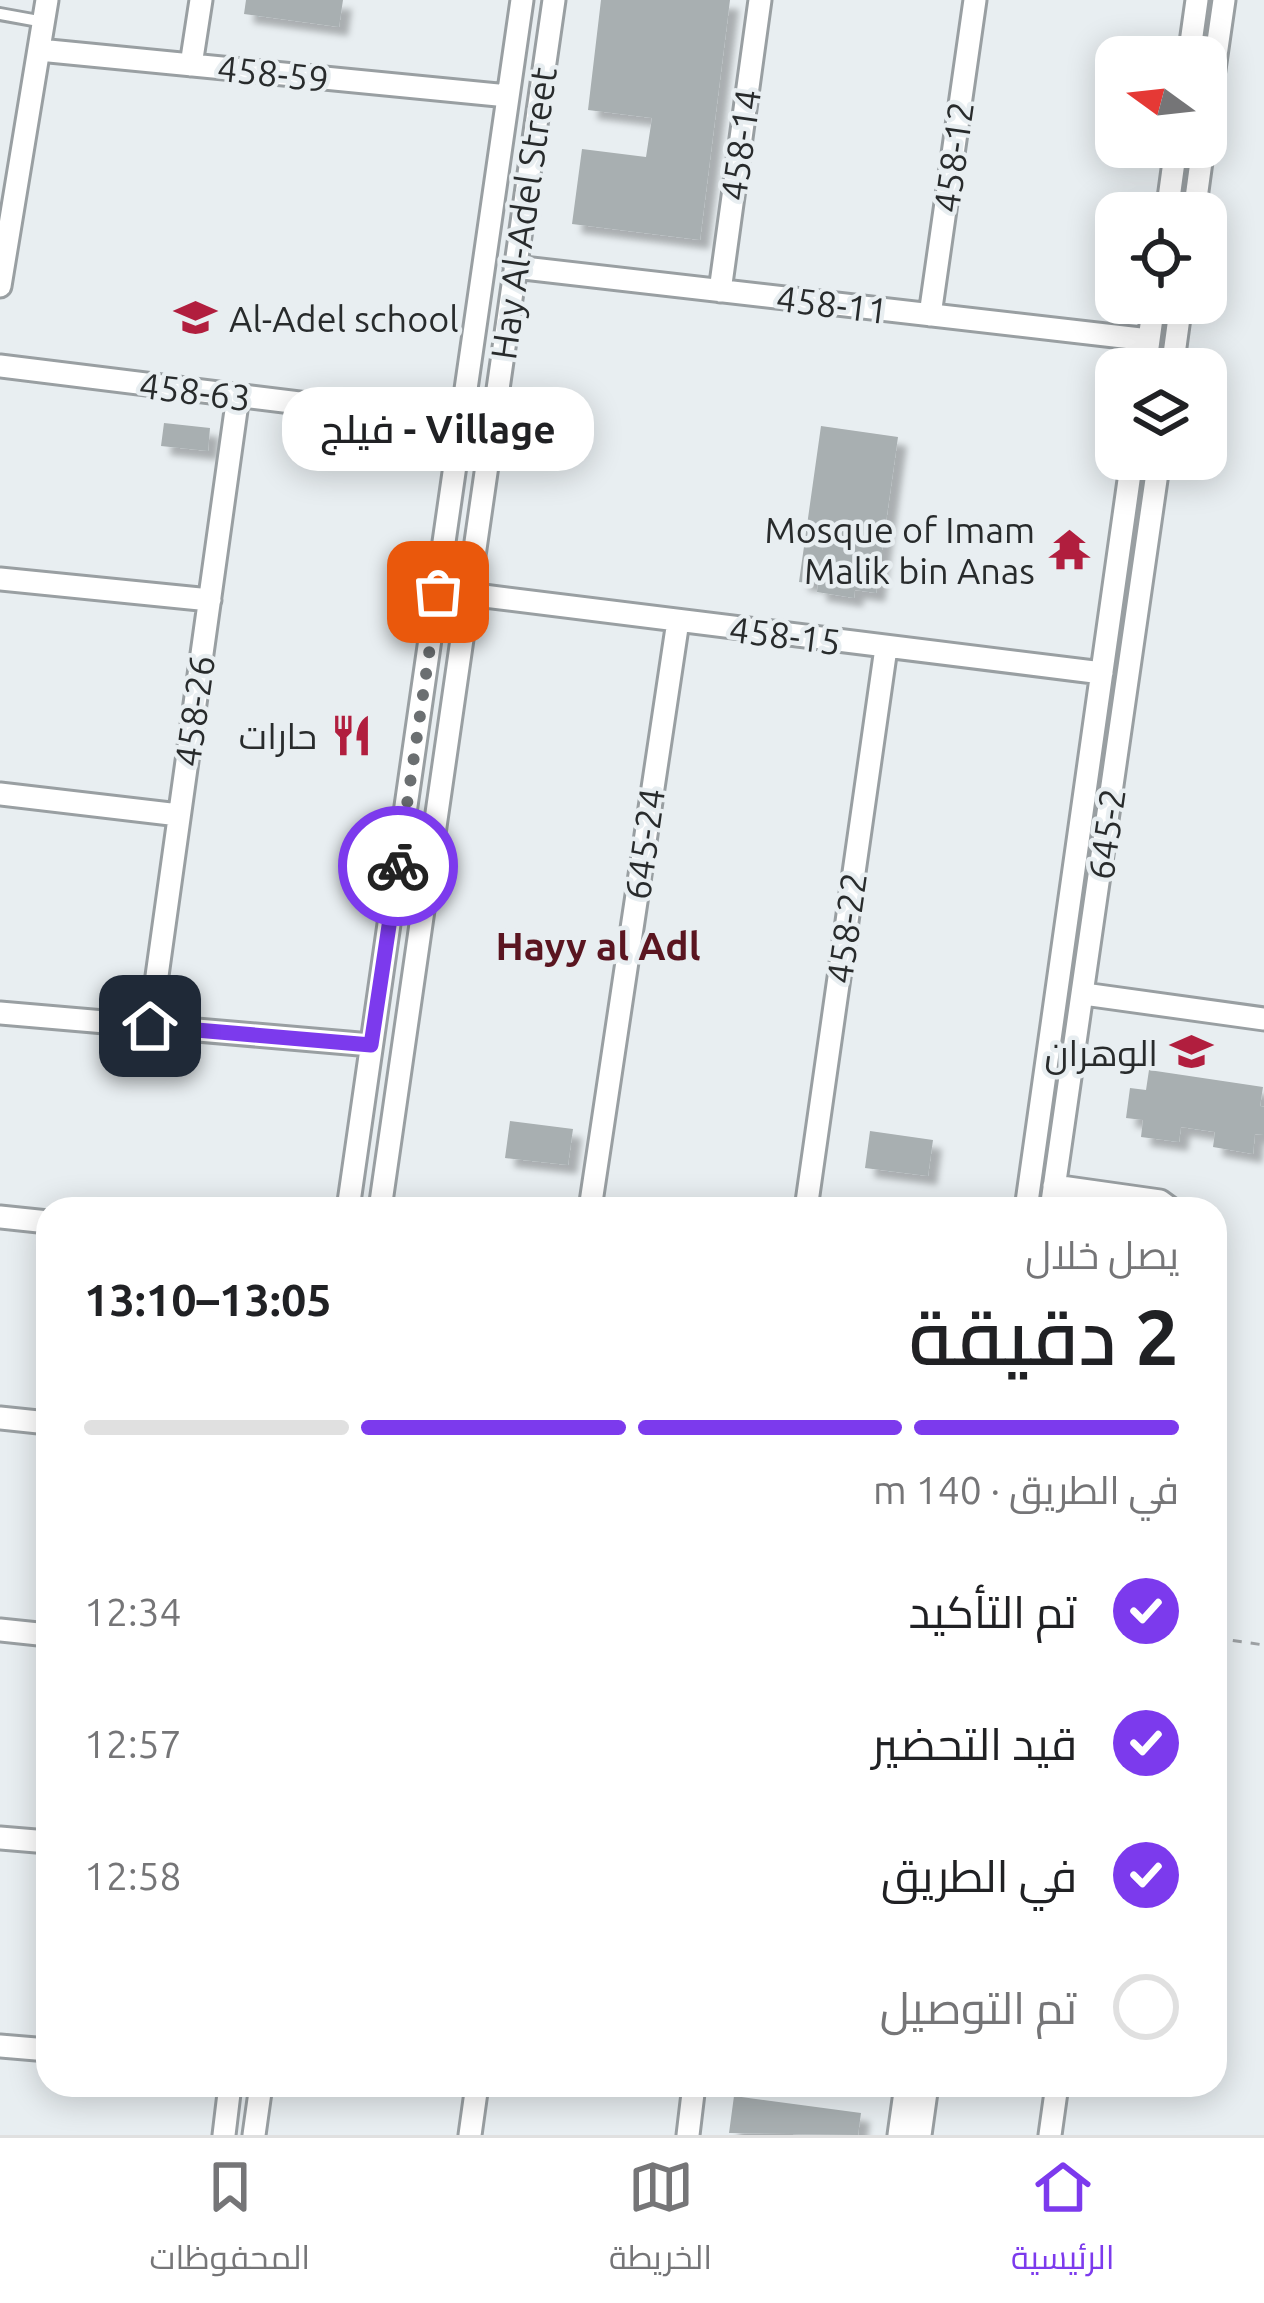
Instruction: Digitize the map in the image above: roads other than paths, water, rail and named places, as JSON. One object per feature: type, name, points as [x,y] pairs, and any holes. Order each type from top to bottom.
[{"type":"street","points":[[191,65],[201,0]]},
{"type":"street","name":"Hay Al-Adel Street","points":[[350,1197],[522,0]]},
{"type":"street","name":"Hay Al-Adel Street","points":[[382,1197],[554,0]]},
{"type":"street","name":"458-14","points":[[720,291],[760,0]]},
{"type":"street","name":"458-12","points":[[930,315],[975,0]]},
{"type":"street","points":[[1192,36],[1197,0]]},
{"type":"street","points":[[1219,36],[1224,0]]},
{"type":"street","points":[[0,286],[46,11]]},
{"type":"street","name":"458-59","points":[[39,50],[508,96]]},
{"type":"street","name":"458-11","points":[[515,267],[1149,340]]},
{"type":"street","points":[[1148,348],[1151,324]]},
{"type":"street","name":"458-63","points":[[0,366],[462,423]]},
{"type":"street","name":"458-26","points":[[150,1026],[238,396]]},
{"type":"street","name":"645-2","points":[[1028,1197],[1129,480]]},
{"type":"street","name":"645-2","points":[[1052,1197],[1156,480]]},
{"type":"street","points":[[0,579],[209,600]]},
{"type":"street","name":"458-15","points":[[468,594],[1102,674]]},
{"type":"street","name":"645-24","points":[[592,1197],[678,621]]},
{"type":"street","name":"458-22","points":[[808,1197],[886,648]]},
{"type":"street","points":[[420,718],[450,721]]},
{"type":"street","points":[[0,794],[179,815]]},
{"type":"street","points":[[1084,994],[1264,1019]]},
{"type":"street","points":[[0,1013],[371,1045]]},
{"type":"street","points":[[0,1217],[36,1221]]},
{"type":"street","points":[[0,1418],[36,1422]]},
{"type":"street","points":[[0,1630],[36,1634]]},
{"type":"street","points":[[0,1838],[36,1841]]},
{"type":"street","points":[[0,2046],[36,2049]]},
{"type":"street","points":[[224,2135],[229,2097]]},
{"type":"street","points":[[254,2135],[259,2097]]},
{"type":"street","points":[[470,2135],[475,2097]]},
{"type":"street","points":[[688,2135],[693,2097]]},
{"type":"street","points":[[899,2135],[904,2097]]},
{"type":"street","points":[[920,2135],[925,2097]]},
{"type":"street","points":[[1050,2135],[1055,2097]]},
{"type":"lane","points":[[0,14],[46,11]]},
{"type":"place","name":"Al-Adel school","points":[[195,318]]},
{"type":"place","name":"Mosque of Imam Malik bin Anas","points":[[1069,550]]},
{"type":"place","name":"Village - فيلج","points":[[438,592]]},
{"type":"place","name":"حارات","points":[[351,735]]},
{"type":"place","name":"الوهران","points":[[1192,1052]]},
{"type":"district","name":"Hayy al Adl","points":[[598,945]]}]
